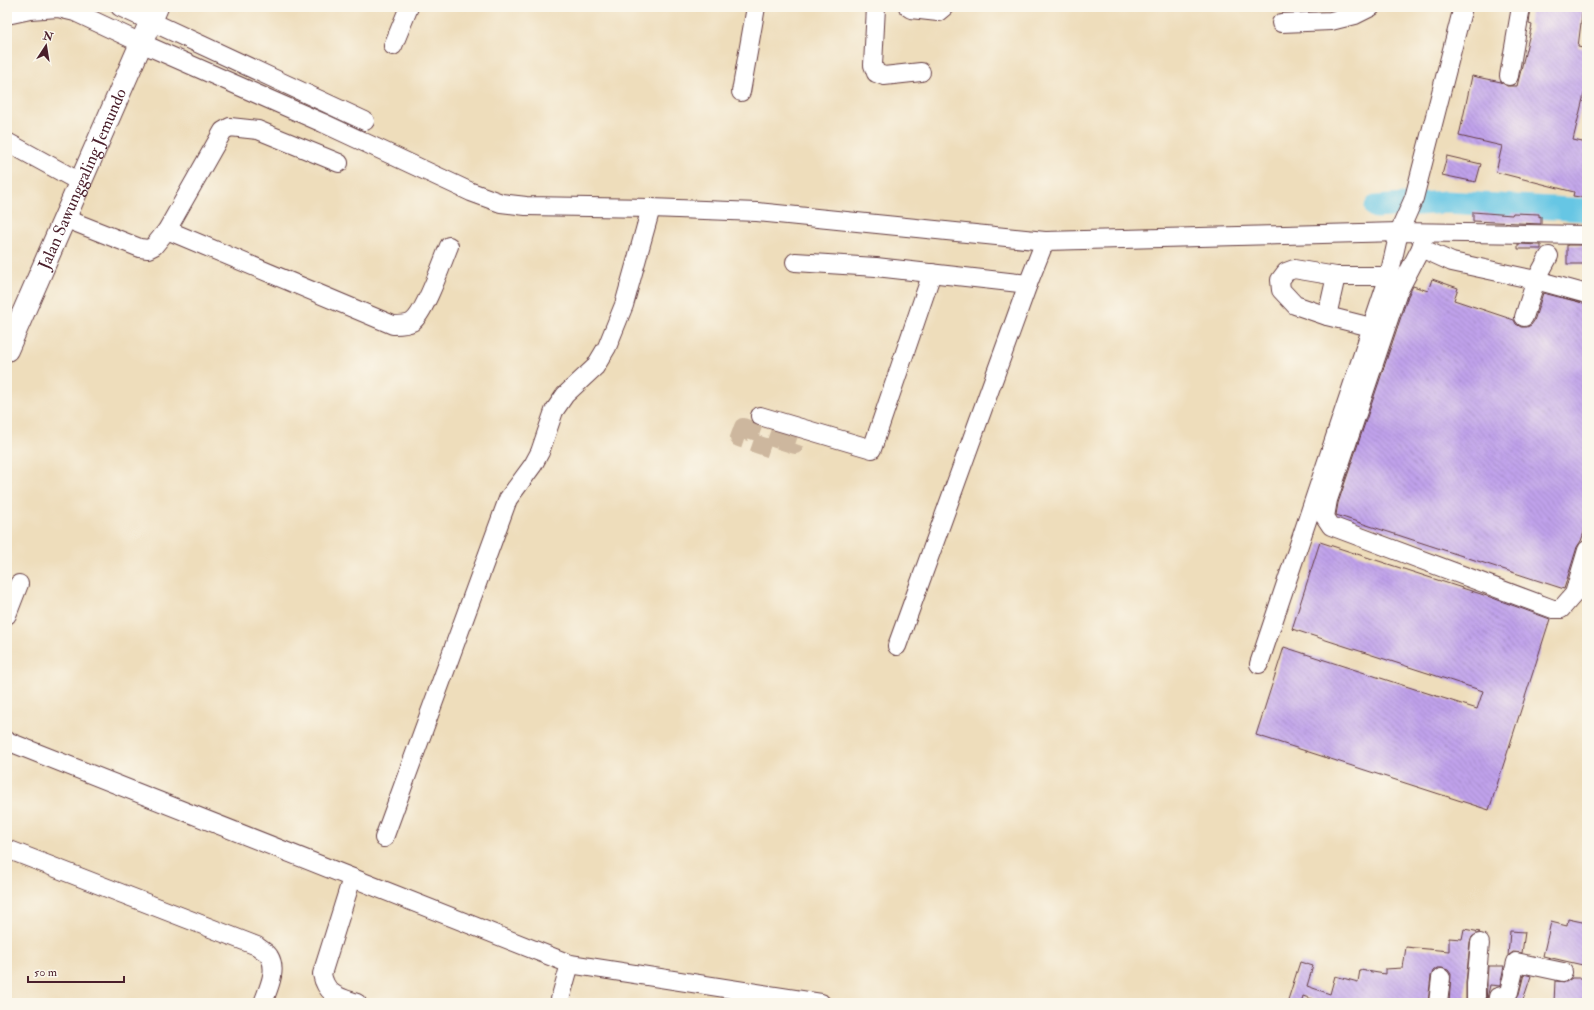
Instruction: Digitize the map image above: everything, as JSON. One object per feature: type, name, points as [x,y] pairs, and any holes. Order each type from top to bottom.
[{"type":"main road","name":"Jalan Sawunggaling Jemundo","points":[[7,350],[148,27]]},
{"type":"street","points":[[120,7],[148,27],[327,113],[470,192],[501,203],[526,206],[651,208],[757,212],[1044,241],[1399,232],[1423,240],[1452,262],[1523,279],[1536,280],[1587,294]]},
{"type":"street","points":[[393,46],[409,7]]},
{"type":"street","points":[[741,92],[756,7]]},
{"type":"street","points":[[876,7],[873,65],[876,73],[884,76],[921,72]]},
{"type":"street","points":[[908,7],[911,9],[938,12],[944,7]]},
{"type":"street","points":[[1281,23],[1331,21],[1356,15],[1372,7]]},
{"type":"street","points":[[1259,664],[1389,276],[1399,232],[1411,205],[1463,7]]},
{"type":"street","points":[[1509,76],[1521,7]]},
{"type":"street","points":[[7,15],[30,10],[58,8],[148,27]]},
{"type":"street","points":[[327,113],[365,121]]},
{"type":"street","points":[[64,218],[140,248],[148,249],[154,246],[167,230],[223,131],[230,127],[258,130],[339,163]]},
{"type":"street","points":[[7,142],[80,182]]},
{"type":"street","points":[[384,838],[508,500],[533,465],[540,452],[554,411],[565,395],[595,367],[607,347],[624,305],[651,208]]},
{"type":"street","points":[[167,230],[394,324],[401,325],[412,322],[422,311],[449,246]]},
{"type":"street","points":[[1423,240],[1587,235]]},
{"type":"street","points":[[1423,240],[1396,299],[1328,500],[1325,517],[1331,526],[1553,609],[1562,609],[1574,594],[1587,550]]},
{"type":"street","points":[[897,646],[1044,241]]},
{"type":"street","points":[[1524,317],[1536,280],[1549,256]]},
{"type":"street","points":[[794,262],[876,267],[1028,284]]},
{"type":"street","points":[[1371,328],[1326,316],[1295,305],[1280,290],[1280,280],[1286,272],[1294,269],[1336,276],[1389,276]]},
{"type":"street","points":[[760,416],[872,449],[932,273]]},
{"type":"street","points":[[1326,316],[1336,276]]},
{"type":"street","points":[[7,615],[19,584]]},
{"type":"street","points":[[7,741],[570,964],[795,1001],[821,1003]]},
{"type":"street","points":[[7,849],[257,946],[269,955],[273,969],[263,1003]]},
{"type":"street","points":[[352,878],[322,974],[324,985],[335,995],[357,1003]]},
{"type":"street","points":[[1476,1003],[1476,984],[1480,942]]},
{"type":"street","points":[[1497,1003],[1498,997],[1509,992],[1516,962],[1563,972]]},
{"type":"street","points":[[559,1003],[570,964]]},
{"type":"street","points":[[1438,1003],[1441,978]]},
{"type":"building","points":[[1531,7],[1583,7],[1578,47],[1587,49],[1587,82],[1573,140],[1587,143],[1587,198],[1573,196],[1574,192],[1496,172],[1502,146],[1459,136],[1472,76],[1501,82],[1507,86],[1517,86],[1532,25],[1529,24]]},
{"type":"building","points":[[1447,156],[1481,164],[1476,182],[1442,175]]},
{"type":"building","points":[[1473,212],[1512,215],[1513,213],[1539,214],[1539,217],[1541,216],[1541,224],[1473,221]]},
{"type":"building","points":[[1518,244],[1541,245],[1541,249],[1518,249]]},
{"type":"building","points":[[1567,245],[1587,245],[1587,264],[1567,264]]},
{"type":"building","points":[[1432,279],[1458,288],[1454,300],[1514,320],[1516,324],[1521,327],[1527,327],[1534,321],[1543,293],[1587,304],[1587,524],[1581,541],[1577,547],[1564,589],[1336,515],[1338,503],[1408,296],[1413,286],[1428,291]]},
{"type":"building","points":[[1320,542],[1490,597],[1550,619],[1489,810],[1256,735],[1284,647],[1477,709],[1483,691],[1292,629]]},
{"type":"building","points":[[1568,919],[1587,923],[1587,966],[1543,956],[1551,922],[1567,926]]},
{"type":"building","points":[[1464,929],[1480,932],[1472,937],[1470,942],[1466,983],[1466,1003],[1449,1003],[1451,974],[1448,970],[1437,968],[1433,971],[1431,976],[1428,1003],[1324,1003],[1303,996],[1301,1003],[1287,1003],[1300,962],[1313,966],[1307,986],[1330,994],[1335,976],[1358,982],[1360,970],[1385,974],[1385,969],[1403,968],[1406,947],[1449,951],[1449,938],[1462,939]]},
{"type":"building","points":[[1510,931],[1525,932],[1522,953],[1513,952],[1508,956]]},
{"type":"building","points":[[1488,966],[1504,966],[1500,986],[1490,985],[1486,1003]]},
{"type":"building","points":[[1524,974],[1531,976],[1522,1003],[1513,1003],[1519,994]]},
{"type":"building","points":[[1572,978],[1586,978],[1583,1003],[1554,1003],[1555,981],[1566,982]]},
{"type":"waterway","points":[[1376,207],[1446,202],[1587,210]]},
{"type":"tunnel","points":[[743,427],[779,440],[774,450],[739,438],[743,427]]},
{"type":"tunnel","points":[[779,440],[795,445],[801,428]]}]
